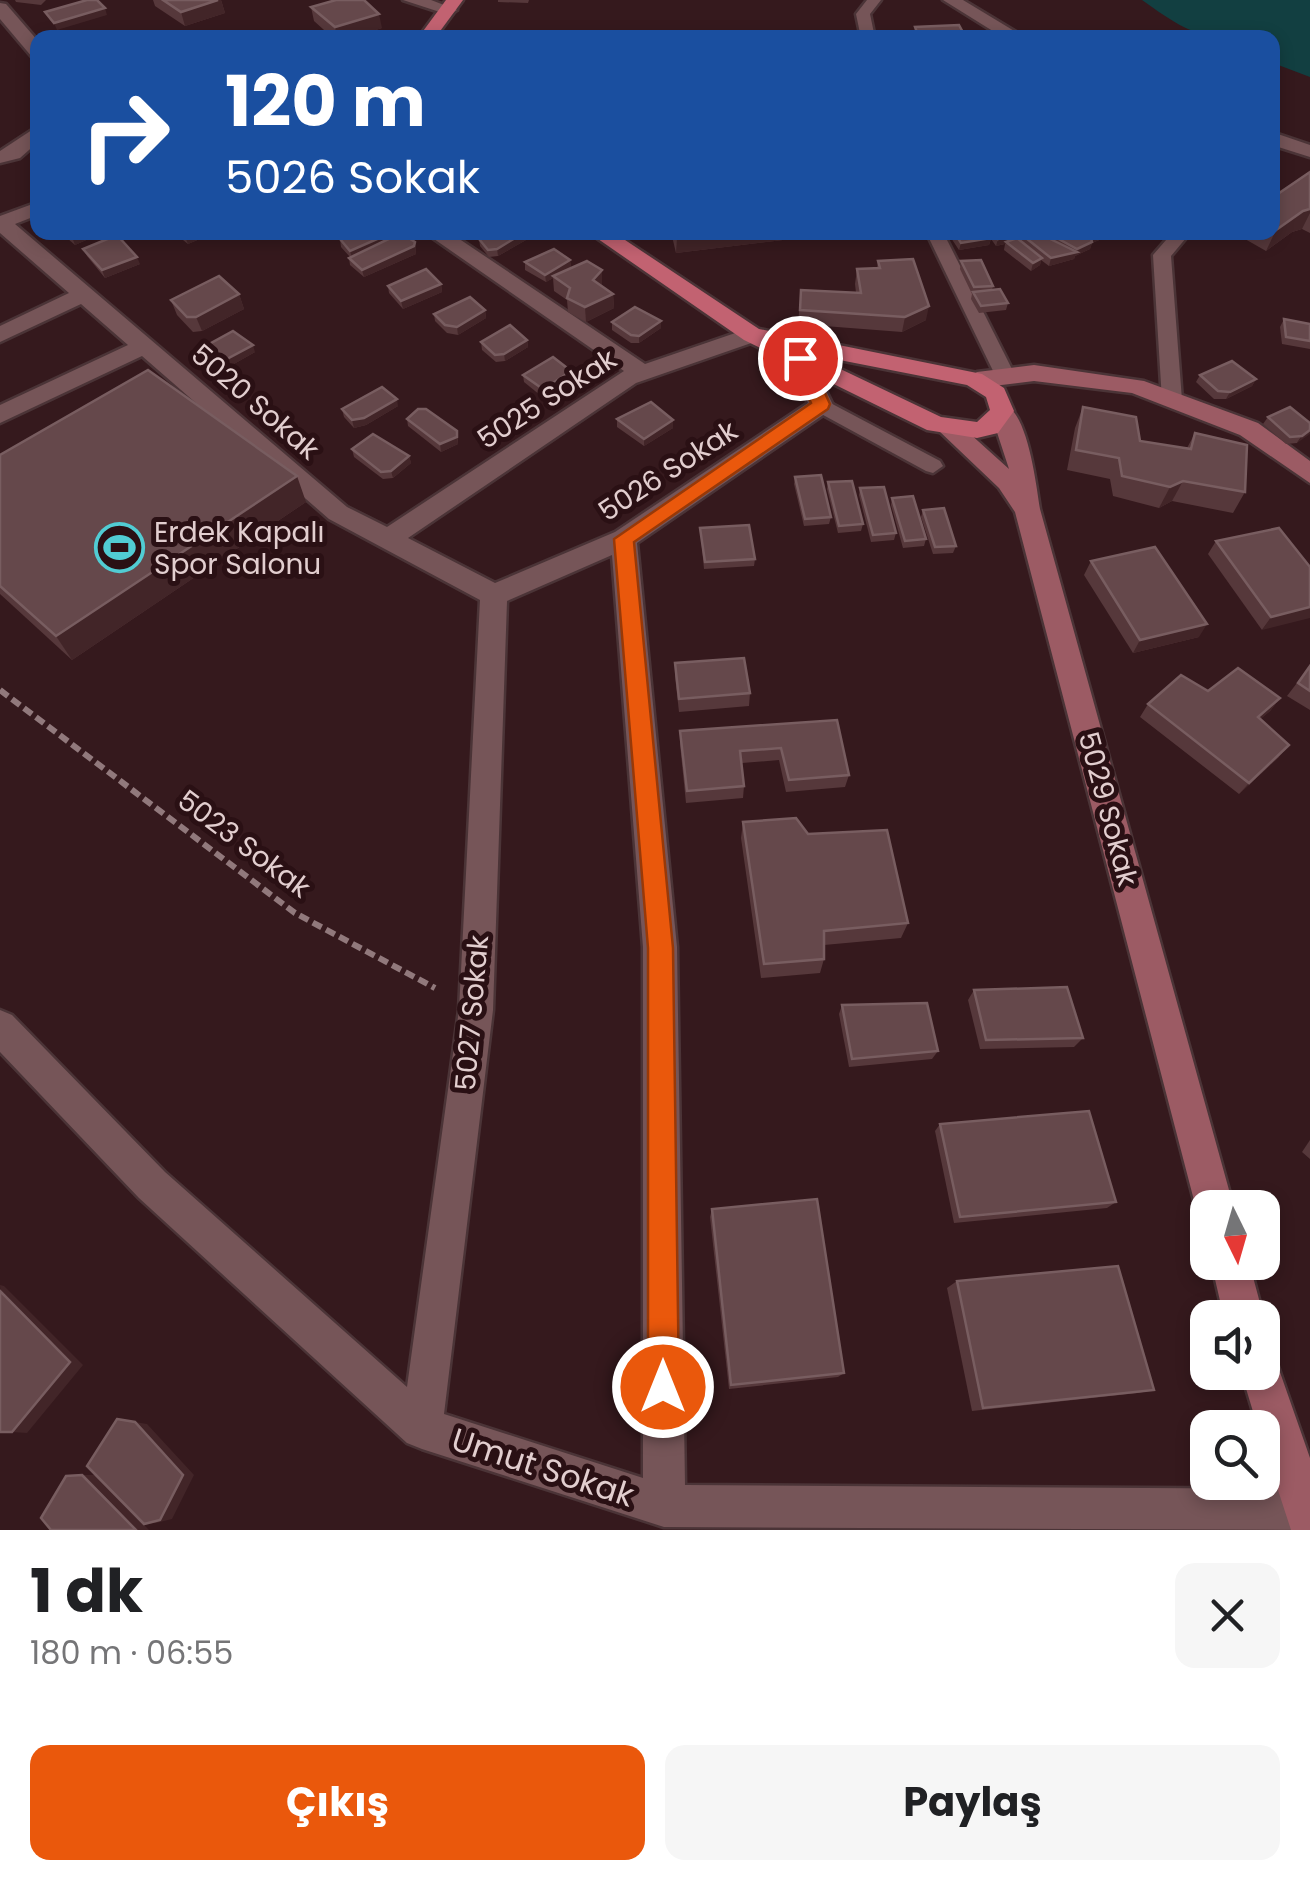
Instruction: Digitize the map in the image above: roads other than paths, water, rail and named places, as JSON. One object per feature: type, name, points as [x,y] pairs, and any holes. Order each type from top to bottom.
[{"type":"main road","points":[[432,30],[452,5]]},
{"type":"main road","points":[[610,240],[752,335],[943,427],[989,427],[1009,388],[1034,373]]},
{"type":"main road","points":[[752,335],[969,378],[996,392],[1002,407]]},
{"type":"main road","points":[[1027,509],[1008,482],[920,408],[920,391],[936,379],[1034,373],[1136,386],[1249,429],[1310,474]]},
{"type":"main road","name":"5029 Sokak","points":[[1002,407],[1020,458],[1027,509],[1210,1190]]},
{"type":"main road","points":[[1267,1390],[1309,1515]]},
{"type":"street","points":[[411,0],[452,5]]},
{"type":"street","points":[[951,0],[1004,30]]},
{"type":"street","points":[[0,8],[30,44]]},
{"type":"street","points":[[6,156],[30,138]]},
{"type":"street","points":[[1280,142],[1310,151]]},
{"type":"street","points":[[0,222],[30,211]]},
{"type":"street","name":"5020 Sokak","points":[[0,222],[338,513],[494,595]]},
{"type":"street","points":[[446,240],[643,373]]},
{"type":"street","points":[[0,335],[84,294]]},
{"type":"street","name":"5025 Sokak","points":[[388,539],[628,378],[752,335]]},
{"type":"street","points":[[0,415],[144,346]]},
{"type":"street","points":[[800,358],[821,404]]},
{"type":"street","name":"5026 Sokak","points":[[494,595],[624,539],[821,404]]},
{"type":"street","points":[[624,539],[660,948],[664,1506]]},
{"type":"street","name":"5027 Sokak","points":[[422,1428],[476,1010],[494,595]]},
{"type":"street","name":"Umut Sokak","points":[[0,1027],[152,1185],[422,1428],[664,1506],[1309,1515]]},
{"type":"lane","points":[[867,30],[864,14],[874,0]]},
{"type":"lane","points":[[938,240],[1006,377]]},
{"type":"lane","points":[[1172,400],[1162,256],[1176,240]]},
{"type":"lane","points":[[821,404],[932,466]]},
{"type":"water","points":[[1142,0],[1310,0],[1310,77],[1280,66],[1280,30],[1190,30]]},
{"type":"place","name":"Erdek Kapalı Spor Salonu","points":[[119,548]]}]
